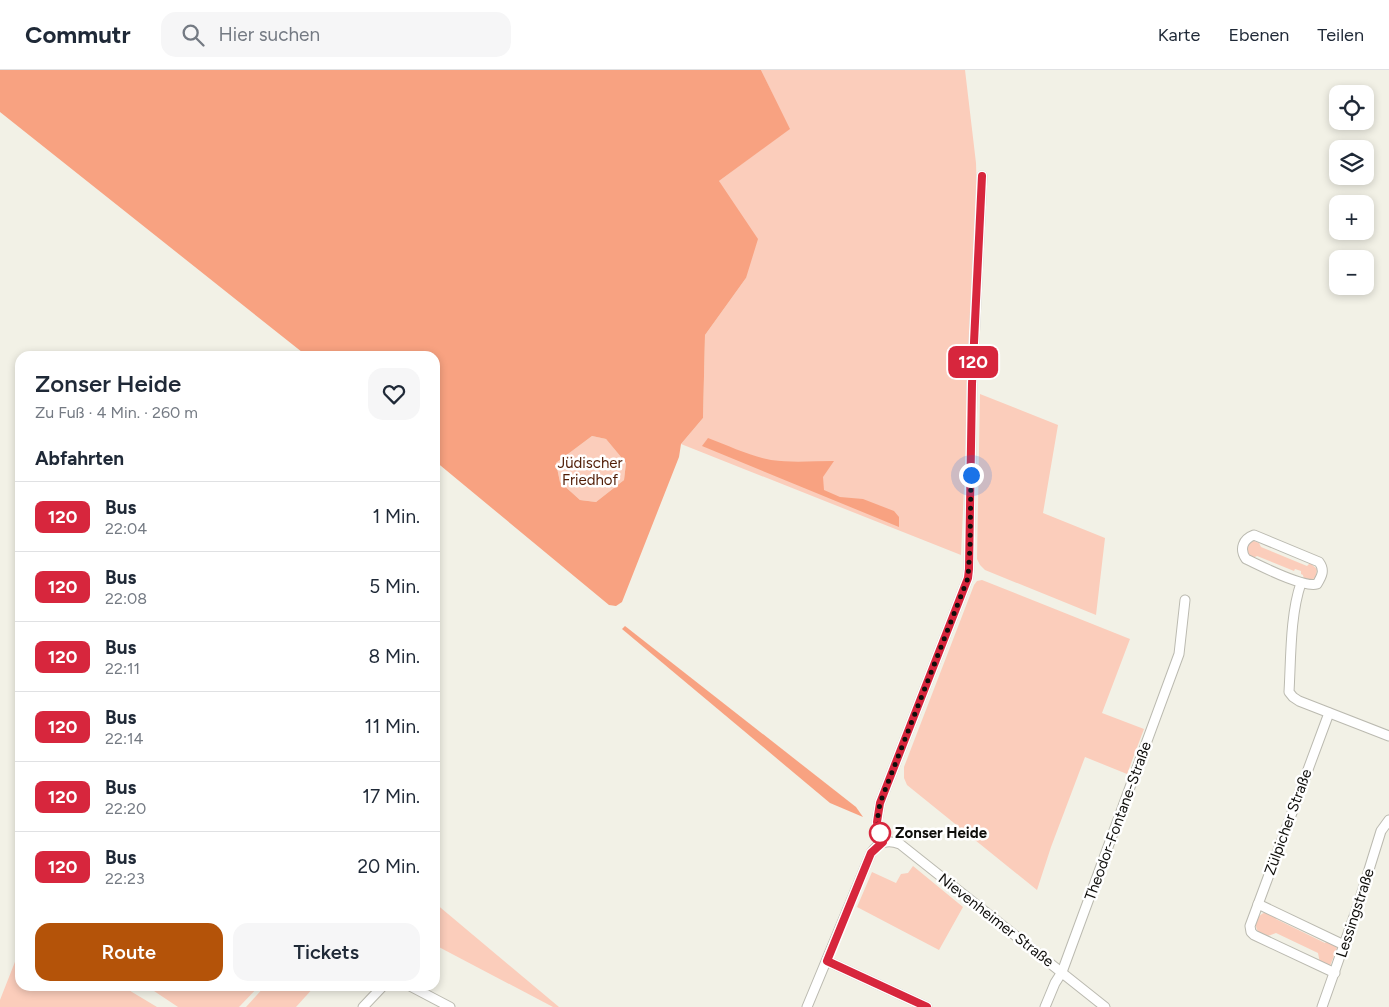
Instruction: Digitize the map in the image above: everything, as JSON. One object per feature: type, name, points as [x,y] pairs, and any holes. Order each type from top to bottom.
[{"type":"street","points":[[807,1007],[871,853],[883,842],[877,822],[880,803],[968,578],[972,384],[982,176]]},
{"type":"street","points":[[1254,535],[1319,562],[1323,570],[1317,584],[1311,586],[1301,583],[1246,559],[1242,553],[1243,544],[1248,537],[1254,535]]},
{"type":"street","points":[[1301,583],[1297,594],[1294,618],[1289,692],[1299,701],[1389,736]]},
{"type":"street","name":"Theodor-Fontane-Straße","points":[[1045,1007],[1062,972],[1179,654],[1185,600]]},
{"type":"street","name":"Zülpicher Straße","points":[[1328,713],[1250,926],[1251,932],[1254,935],[1335,972]]},
{"type":"street","name":"Lessingstraße","points":[[1322,1007],[1381,831],[1389,820]]},
{"type":"street","name":"Nievenheimer Straße","points":[[883,842],[893,841],[900,844],[1105,1007]]},
{"type":"street","points":[[1258,904],[1344,945]]},
{"type":"street","points":[[827,961],[927,1007]]},
{"type":"street","points":[[363,1007],[378,991]]},
{"type":"street","points":[[420,991],[450,1007]]},
{"type":"green space","points":[[761,70],[965,70],[976,163],[977,199],[961,555],[681,444],[703,418],[705,335],[746,278],[719,181],[789,129]]},
{"type":"green space","points":[[980,394],[1058,425],[1043,513],[1105,538],[1096,615],[985,570],[980,565],[977,559]]},
{"type":"green space","name":"Jüdischer Friedhof","points":[[592,436],[606,439],[626,463],[624,480],[596,502],[580,500],[560,482],[556,463]]},
{"type":"green space","points":[[1249,542],[1259,543],[1261,547],[1307,566],[1310,563],[1317,569],[1316,577],[1310,581],[1304,580],[1301,571],[1295,569],[1294,571],[1257,556],[1253,558],[1247,555],[1246,546]]},
{"type":"green space","points":[[982,580],[1130,639],[1102,713],[1144,729],[1127,774],[1085,757],[1037,890],[907,785],[904,778],[904,767],[974,585],[977,581]]},
{"type":"green space","points":[[913,866],[963,907],[939,950],[857,907],[872,872],[896,883],[901,874],[908,873]]},
{"type":"green space","points":[[440,907],[559,1007],[553,1007],[440,948]]},
{"type":"green space","points":[[1267,912],[1276,916],[1276,919],[1325,943],[1327,941],[1335,944],[1337,948],[1330,966],[1320,963],[1318,953],[1276,933],[1265,937],[1261,934],[1256,927],[1256,923],[1259,916]]},
{"type":"green space","points":[[15,962],[15,991],[130,991],[157,1007],[0,1007],[0,1000]]},
{"type":"green space","points":[[154,991],[254,991],[239,1007],[178,1007]]},
{"type":"green space","points":[[260,991],[310,991],[296,1007],[246,1007]]},
{"type":"shaded area","points":[[0,70],[761,70],[790,129],[719,181],[758,239],[746,278],[705,335],[703,418],[681,444],[679,457],[622,602],[616,606],[609,605],[440,465],[440,351],[301,351],[0,112]],"holes":[[[592,436],[606,439],[626,463],[624,480],[596,502],[580,500],[560,482],[556,463]]]},
{"type":"shaded area","points":[[708,438],[771,460],[795,462],[834,461],[823,477],[824,490],[840,497],[863,499],[894,511],[899,517],[899,527],[702,446]]},
{"type":"shaded area","points":[[625,626],[856,807],[863,817],[830,803],[622,629]]},
{"type":"bus line","name":"120","points":[[927,1007],[827,961],[871,853],[883,842],[877,822],[877,812],[968,578],[972,384],[982,176]]},
{"type":"place","name":"Zonser Heide","points":[[880,833]]},
{"type":"route","points":[[880,833],[877,812],[880,803],[968,578],[971,475]]}]
